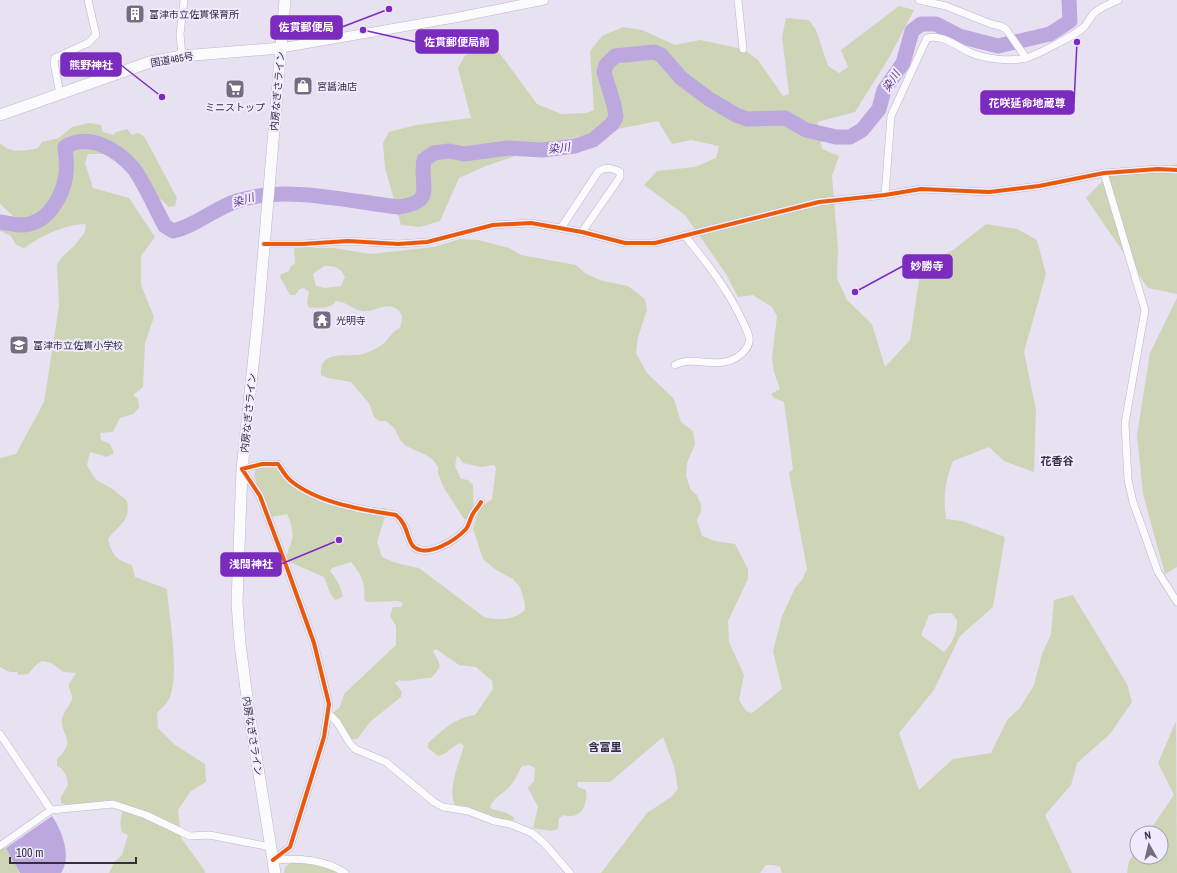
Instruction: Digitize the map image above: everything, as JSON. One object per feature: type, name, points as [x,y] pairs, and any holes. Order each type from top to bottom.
[{"type":"highway","name":"内房なぎさライン","points":[[275,873],[248,704],[237,603],[242,470],[264,244],[285,0]]},
{"type":"highway","name":"国道465号","points":[[0,115],[150,62],[182,56],[281,48]]},
{"type":"main road","points":[[281,48],[454,18],[544,0]]},
{"type":"street","points":[[60,94],[54,63],[55,58],[88,43],[96,35],[88,0]]},
{"type":"street","points":[[182,56],[180,34],[184,0]]},
{"type":"street","points":[[738,0],[743,49]]},
{"type":"street","points":[[919,0],[946,6],[1006,29],[1025,56]]},
{"type":"street","points":[[885,195],[891,116],[927,38],[934,36],[970,53],[985,57],[1004,59],[1025,56],[1070,37],[1084,27],[1095,12],[1118,0]]},
{"type":"street","points":[[561,228],[602,168],[608,168],[620,172],[620,176],[582,232]]},
{"type":"street","points":[[264,244],[302,244],[348,241],[398,244],[427,242],[493,225],[531,223],[582,232],[625,243],[655,243],[686,237],[819,202],[885,195],[921,189],[989,192],[1039,186],[1104,173],[1158,169],[1177,170]]},
{"type":"street","points":[[1104,173],[1145,310],[1125,423],[1128,480],[1133,502],[1158,572],[1177,602]]},
{"type":"street","points":[[675,365],[689,360],[716,363],[729,361],[741,354],[748,347],[749,338],[730,296],[686,237]]},
{"type":"street","points":[[273,860],[290,847],[324,737],[329,714],[329,704],[314,644],[260,496],[242,470],[262,464],[278,464],[290,481],[312,494],[332,501],[396,515],[402,520],[412,546],[417,548],[436,548],[445,545],[458,536],[470,523],[473,513],[481,502]]},
{"type":"street","points":[[329,714],[337,722],[355,749],[386,762],[406,777],[434,802],[443,807],[468,811],[532,833],[544,843],[570,873]]},
{"type":"street","points":[[0,734],[51,810]]},
{"type":"street","points":[[0,846],[51,810],[112,804],[146,815],[190,836],[209,835],[271,847]]},
{"type":"street","points":[[273,860],[297,858],[329,865],[345,873]]},
{"type":"green space","points":[[899,6],[914,10],[890,56],[855,112],[817,122],[822,149],[839,156],[832,176],[838,248],[837,278],[847,300],[872,324],[885,367],[910,340],[921,267],[953,250],[986,224],[1017,229],[1037,240],[1046,274],[1024,352],[1036,410],[1034,472],[1004,461],[989,447],[953,461],[948,476],[945,490],[946,519],[962,521],[1005,537],[993,607],[960,636],[934,690],[899,733],[919,790],[953,759],[991,753],[1007,720],[1020,708],[1034,685],[1042,654],[1051,634],[1054,600],[1073,595],[1127,684],[1132,702],[1110,734],[1077,763],[1071,785],[1045,815],[1072,873],[782,873],[780,867],[766,865],[760,873],[601,873],[647,813],[671,797],[678,789],[674,766],[663,737],[610,782],[578,782],[578,787],[586,790],[586,801],[582,810],[579,814],[569,816],[563,815],[559,819],[558,829],[551,831],[533,828],[538,807],[528,788],[534,781],[535,768],[529,765],[522,766],[512,784],[491,804],[490,808],[507,813],[515,819],[511,821],[504,820],[470,808],[455,805],[452,792],[457,768],[464,746],[461,743],[438,756],[428,748],[428,743],[449,725],[460,719],[475,715],[493,689],[492,681],[476,667],[459,665],[436,649],[433,651],[440,665],[435,674],[431,678],[407,681],[399,680],[395,683],[402,692],[401,697],[371,721],[357,739],[352,739],[333,713],[340,707],[344,694],[396,645],[396,626],[390,616],[393,607],[401,607],[403,603],[398,601],[367,602],[364,600],[362,580],[358,570],[351,562],[332,568],[330,571],[338,583],[343,597],[335,600],[330,593],[324,577],[287,561],[292,530],[287,514],[267,518],[254,475],[256,468],[272,462],[299,488],[377,512],[384,507],[387,510],[377,542],[382,557],[396,563],[419,568],[484,617],[494,619],[511,618],[525,610],[525,604],[520,587],[513,579],[496,570],[483,559],[473,529],[479,509],[492,499],[496,468],[494,465],[481,467],[463,463],[457,455],[455,466],[461,479],[468,480],[473,485],[474,510],[469,519],[464,519],[444,488],[438,474],[438,467],[433,460],[426,455],[406,446],[400,440],[395,429],[386,421],[379,421],[374,417],[369,403],[351,382],[328,378],[321,375],[324,361],[329,358],[335,356],[363,354],[386,342],[394,332],[400,328],[402,318],[400,312],[394,307],[389,306],[362,311],[340,301],[336,301],[331,306],[327,307],[309,308],[307,303],[309,292],[304,288],[300,289],[295,295],[290,295],[280,277],[281,274],[289,271],[291,266],[295,264],[294,248],[334,248],[371,254],[434,247],[460,239],[478,240],[509,248],[521,255],[576,265],[586,274],[603,281],[628,286],[645,299],[647,310],[638,337],[636,353],[647,373],[674,399],[681,422],[693,431],[695,444],[687,463],[686,476],[691,490],[697,495],[701,505],[701,512],[697,520],[702,536],[715,541],[735,544],[748,569],[748,579],[728,621],[729,642],[744,675],[739,700],[746,711],[752,713],[782,689],[773,651],[782,616],[795,588],[802,580],[807,569],[789,473],[793,469],[784,402],[774,398],[771,394],[780,389],[774,372],[772,358],[777,316],[772,307],[753,295],[738,297],[726,274],[685,215],[644,185],[657,171],[695,167],[716,158],[719,146],[691,140],[672,144],[658,121],[562,140],[486,166],[459,178],[440,221],[420,227],[401,225],[385,168],[383,143],[389,132],[416,125],[471,118],[458,68],[465,55],[491,48],[498,51],[537,104],[561,114],[586,113],[594,110],[590,51],[602,36],[623,27],[642,30],[675,45],[700,40],[743,49],[758,60],[783,96],[789,94],[782,37],[786,18],[809,20],[816,30],[828,66],[839,73],[848,67],[841,50]],"holes":[[[324,266],[334,267],[341,271],[345,277],[341,286],[325,288],[316,286],[313,274]],[[951,613],[957,620],[954,638],[944,652],[921,635],[929,615]]]},
{"type":"green space","points":[[89,123],[101,125],[103,132],[113,135],[116,132],[127,129],[132,135],[138,133],[144,136],[177,198],[175,206],[169,207],[117,159],[104,154],[88,154],[85,163],[93,188],[129,198],[155,237],[141,256],[141,285],[154,317],[145,343],[143,387],[133,395],[138,399],[139,408],[133,414],[120,418],[113,432],[100,433],[101,440],[110,444],[114,453],[107,457],[90,452],[87,465],[95,479],[114,490],[127,501],[128,508],[126,518],[108,539],[113,553],[118,559],[132,565],[135,577],[167,589],[173,647],[174,678],[172,691],[168,701],[157,713],[158,728],[175,745],[205,764],[206,782],[191,791],[178,810],[181,838],[205,873],[109,873],[115,861],[122,855],[128,835],[122,832],[121,826],[121,817],[124,808],[113,802],[105,800],[103,804],[68,805],[61,803],[61,797],[68,785],[65,774],[60,767],[57,766],[57,759],[66,747],[67,738],[63,730],[62,719],[72,699],[69,684],[76,673],[64,672],[51,663],[42,661],[28,674],[19,675],[17,672],[10,672],[0,667],[0,458],[16,454],[44,402],[59,306],[57,264],[85,232],[86,224],[62,228],[38,239],[24,248],[16,245],[11,236],[0,231],[0,215],[14,217],[0,204],[0,143],[8,149],[18,151],[38,148],[42,142],[59,138],[72,127]]},
{"type":"green space","points":[[1177,164],[1177,294],[1148,288],[1086,198],[1109,174],[1158,169]]},
{"type":"green space","points":[[1177,298],[1177,567],[1165,574],[1143,494],[1137,435],[1150,353]]},
{"type":"green space","points":[[1176,721],[1177,873],[1127,873],[1129,861],[1129,865],[1169,865],[1169,825],[1153,825],[1174,795],[1158,763]]},
{"type":"green space","points":[[0,847],[8,848],[19,873],[0,873]]},
{"type":"green space","points":[[300,861],[333,869],[336,873],[284,873],[285,867],[291,863]]},
{"type":"shaded area","points":[[52,816],[62,836],[66,851],[66,859],[61,873],[20,873],[6,848]]},
{"type":"waterway","name":"染川","points":[[0,222],[18,225],[30,224],[46,215],[57,200],[64,183],[66,174],[65,147],[84,141],[102,145],[120,155],[134,169],[142,181],[165,226],[173,231],[190,225],[229,204],[256,196],[296,194],[338,198],[398,207],[410,205],[422,197],[424,191],[424,160],[434,153],[449,151],[464,154],[508,148],[542,150],[575,146],[593,140],[612,124],[616,117],[604,72],[606,65],[615,56],[654,52],[661,55],[681,78],[709,99],[736,115],[747,119],[785,118],[806,130],[836,137],[850,137],[862,130],[879,109],[884,90],[903,63],[912,31],[921,24],[936,24],[959,36],[998,46],[1050,34],[1070,21],[1069,0]]},
{"type":"cycle path","points":[[264,244],[302,244],[348,241],[398,244],[427,242],[493,225],[531,223],[582,232],[625,243],[655,243],[819,202],[885,195],[921,189],[989,192],[1039,186],[1104,173],[1158,169],[1177,170]]},
{"type":"cycle path","points":[[273,860],[290,847],[324,737],[329,704],[314,643],[287,568],[260,496],[242,469],[262,464],[278,464],[291,481],[314,495],[355,508],[396,515],[403,523],[414,547],[420,550],[434,549],[456,538],[466,529],[481,502]]},
{"type":"place","name":"佐貫郵便局","points":[[389,9]]},
{"type":"place","name":"富津市立佐貫保育所","points":[[135,14]]},
{"type":"place","name":"佐貫郵便局前","points":[[363,30]]},
{"type":"place","name":"花咲延命地蔵尊","points":[[1077,42]]},
{"type":"place","name":"宮醤油店","points":[[303,86]]},
{"type":"place","name":"ミニストップ","points":[[235,89]]},
{"type":"place","name":"熊野神社","points":[[162,97]]},
{"type":"place","name":"妙勝寺","points":[[855,292]]},
{"type":"place","name":"光明寺","points":[[322,320]]},
{"type":"place","name":"富津市立佐貫小学校","points":[[19,345]]},
{"type":"place","name":"浅間神社","points":[[339,540]]},
{"type":"district","name":"花香谷","points":[[1057,461]]},
{"type":"district","name":"含富里","points":[[605,747]]}]
